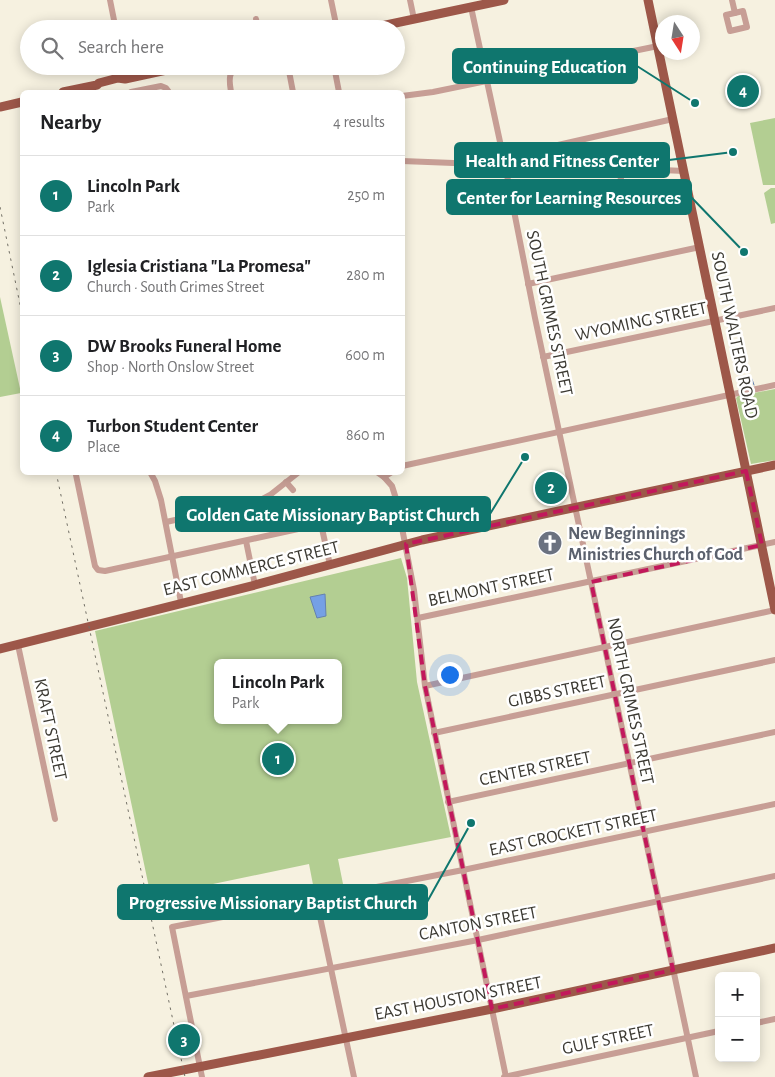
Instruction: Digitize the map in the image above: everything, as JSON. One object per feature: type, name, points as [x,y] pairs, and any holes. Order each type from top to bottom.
[{"type":"main road","points":[[405,21],[504,0]]},
{"type":"main road","name":"SOUTH WALTERS ROAD","points":[[648,0],[655,32]]},
{"type":"main road","name":"SOUTH WALTERS ROAD","points":[[661,60],[775,610]]},
{"type":"main road","points":[[73,90],[118,78],[125,79],[143,75]]},
{"type":"main road","points":[[0,107],[20,102]]},
{"type":"main road","name":"EAST COMMERCE STREET","points":[[0,649],[181,602],[256,585],[406,544],[775,465]]},
{"type":"main road","name":"EAST HOUSTON STREET","points":[[148,1077],[200,1065],[492,1009],[775,948]]},
{"type":"street","points":[[110,0],[115,20]]},
{"type":"street","points":[[331,0],[335,20]]},
{"type":"street","points":[[410,0],[414,19]]},
{"type":"street","points":[[732,0],[735,13]]},
{"type":"street","name":"SOUTH GRIMES STREET","points":[[471,7],[576,507]]},
{"type":"street","points":[[405,96],[433,92],[655,47]]},
{"type":"street","points":[[229,75],[231,90]]},
{"type":"street","points":[[290,75],[293,90]]},
{"type":"street","points":[[335,75],[338,90]]},
{"type":"street","points":[[141,90],[161,86],[168,90]]},
{"type":"street","points":[[551,165],[552,156],[558,145],[673,119]]},
{"type":"street","points":[[405,161],[684,171]]},
{"type":"street","points":[[513,210],[611,190],[618,185],[622,169]]},
{"type":"street","points":[[528,284],[700,247]]},
{"type":"street","name":"WYOMING STREET","points":[[543,357],[775,308]]},
{"type":"street","points":[[405,465],[775,385]]},
{"type":"street","points":[[76,475],[95,566],[98,570],[105,571],[321,524],[330,565]]},
{"type":"street","points":[[151,475],[160,493],[181,602]]},
{"type":"street","points":[[166,522],[257,502],[295,475]]},
{"type":"street","points":[[381,475],[395,492],[406,544],[418,618],[425,686],[506,1077]]},
{"type":"street","points":[[286,482],[293,490]]},
{"type":"street","name":"NORTH GRIMES STREET","points":[[576,507],[628,763],[696,1077]]},
{"type":"street","points":[[246,541],[256,585]]},
{"type":"street","name":"BELMONT STREET","points":[[418,618],[775,542]]},
{"type":"street","points":[[425,686],[775,610]]},
{"type":"street","name":"KRAFT STREET","points":[[18,645],[55,819]]},
{"type":"street","name":"GIBBS STREET","points":[[434,733],[775,660]]},
{"type":"street","name":"CENTER STREET","points":[[448,802],[775,732]]},
{"type":"street","name":"EAST CROCKETT STREET","points":[[186,996],[172,927],[463,870],[775,804]]},
{"type":"street","name":"CANTON STREET","points":[[186,996],[478,940],[775,876]]},
{"type":"street","points":[[316,898],[354,1077]]},
{"type":"street","points":[[186,996],[202,1077]]},
{"type":"street","points":[[760,1022],[775,1019]]},
{"type":"street","name":"GULF STREET","points":[[506,1077],[715,1032]]},
{"type":"highlighted area","points":[[746,471],[762,545],[591,582],[673,970],[492,1009],[425,686],[406,544]]},
{"type":"green space","points":[[775,118],[775,185],[763,185],[750,123]]},
{"type":"green space","points":[[771,188],[775,188],[775,223],[771,224],[764,193]]},
{"type":"green space","points":[[0,297],[20,393],[0,397]]},
{"type":"green space","points":[[775,389],[775,460],[751,464],[736,398]]},
{"type":"green space","points":[[401,558],[407,578],[417,682],[451,837],[338,859],[344,889],[315,895],[309,864],[151,897],[95,631]]},
{"type":"water","points":[[325,594],[326,616],[317,618],[310,597]]},
{"type":"waterway","points":[[752,379],[754,385]]},
{"type":"railway","points":[[0,207],[20,304]]},
{"type":"railway","points":[[57,475],[185,1077]]},
{"type":"place","name":"Turbon Student Center","points":[[743,91]]},
{"type":"place","name":"Continuing Education","points":[[695,103]]},
{"type":"place","name":"Health and Fitness Center","points":[[733,152]]},
{"type":"place","name":"Center for Learning Resources","points":[[744,252]]},
{"type":"place","name":"Golden Gate Missionary Baptist Church","points":[[525,457]]},
{"type":"place","name":"Iglesia Cristiana \"La Promesa\"","points":[[551,488]]},
{"type":"place","name":"New Beginnings Ministries Church of God","points":[[550,543]]},
{"type":"place","name":"Lincoln Park","points":[[278,759]]},
{"type":"place","name":"Progressive Missionary Baptist Church","points":[[471,823]]},
{"type":"place","name":"DW Brooks Funeral Home","points":[[184,1040]]}]
